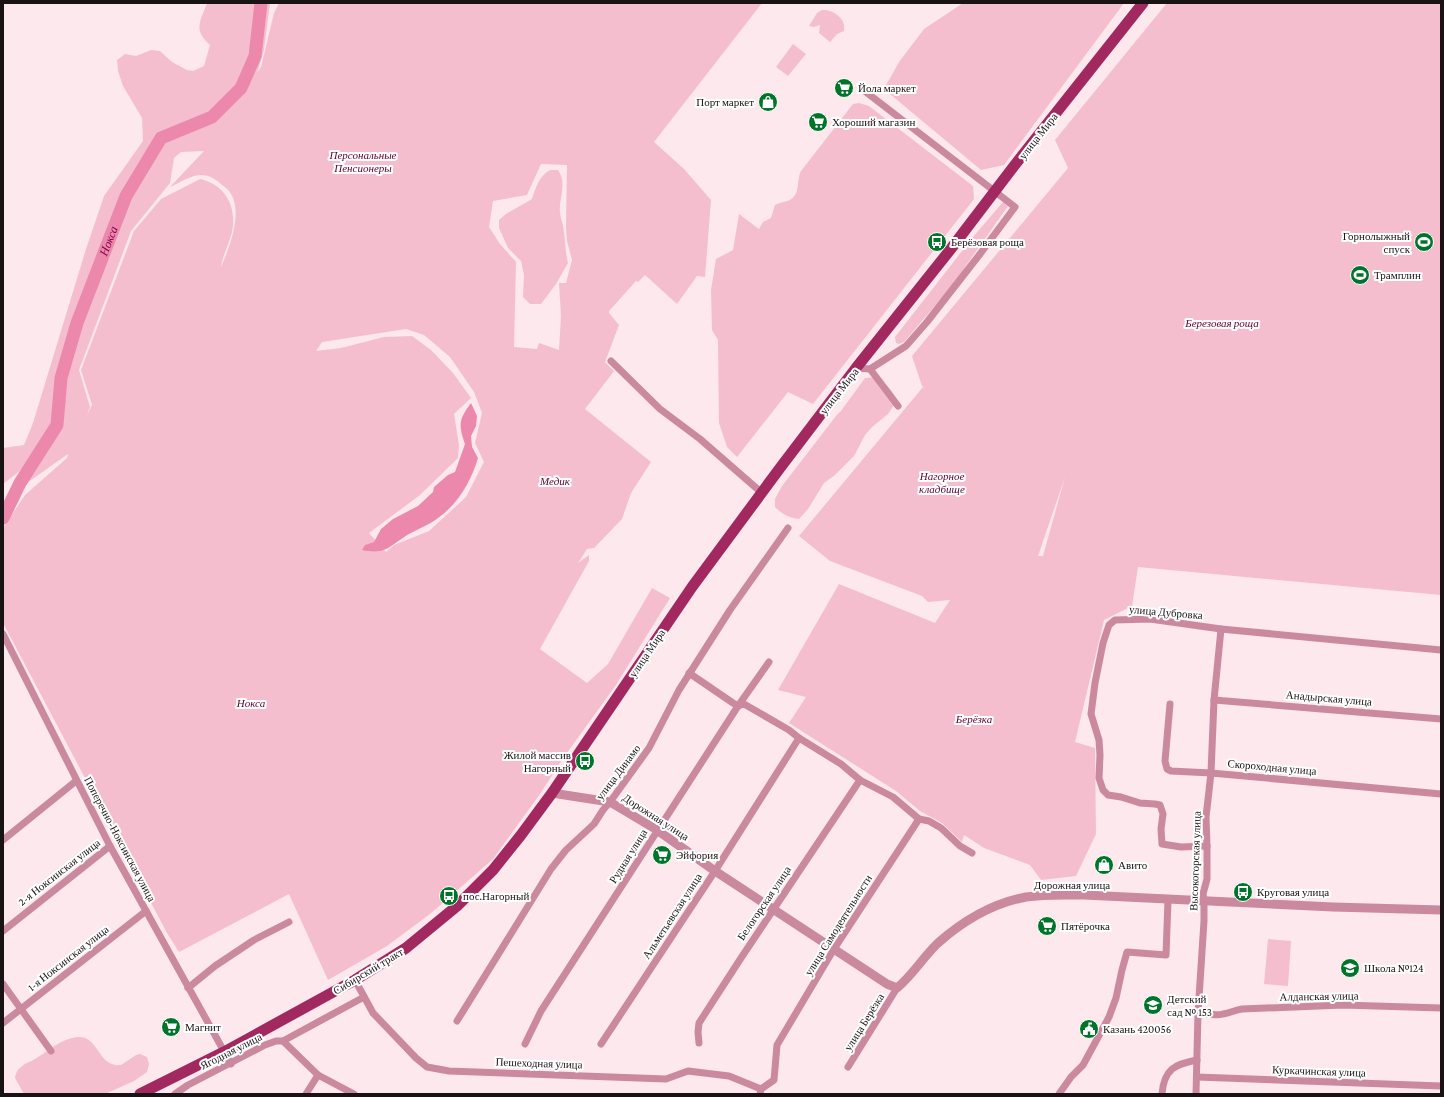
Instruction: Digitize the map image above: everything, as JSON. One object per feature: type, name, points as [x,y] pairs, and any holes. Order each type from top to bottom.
[{"type":"main road","name":"улица Мира","points":[[552,793],[692,587],[762,493],[856,368],[946,256],[1143,3]]},
{"type":"main road","name":"Сибирский тракт","points":[[140,1094],[224,1052],[355,980],[406,948],[457,906],[493,870],[552,793]]},
{"type":"street","points":[[856,368],[870,369],[906,346],[927,322],[1014,207],[862,89]]},
{"type":"street","points":[[611,361],[660,409],[700,439],[762,493]]},
{"type":"street","points":[[870,369],[898,406]]},
{"type":"street","name":"улица Динамо","points":[[457,1021],[551,869],[566,850],[594,824],[649,748],[690,673],[730,610],[788,528]]},
{"type":"street","name":"улица Дубровка","points":[[1207,846],[1181,847],[1162,844],[1161,829],[1163,814],[1160,805],[1108,795],[1103,790],[1099,778],[1099,740],[1091,714],[1095,683],[1103,643],[1109,625],[1115,620],[1150,619],[1221,629],[1441,650]]},
{"type":"street","name":"Высокогорская улица","points":[[1196,1094],[1198,1013],[1204,901],[1203,894],[1207,879],[1206,817],[1211,773],[1214,700],[1221,629]]},
{"type":"street","name":"Поперечно-Ноксинская улица","points":[[3,634],[110,846],[231,1064]]},
{"type":"street","name":"Рудная улица","points":[[525,1044],[541,1010],[738,706],[769,662]]},
{"type":"street","points":[[690,673],[738,706],[744,704],[789,730],[799,738],[841,764],[860,780],[893,796],[919,819],[929,821],[942,828],[960,846],[972,853]]},
{"type":"street","name":"Анадырская улица","points":[[1214,700],[1441,719]]},
{"type":"street","name":"Скороходная улица","points":[[1170,704],[1164,761],[1167,769],[1171,771],[1211,773],[1441,794]]},
{"type":"street","name":"Альметьевская улица","points":[[600,1044],[715,871],[799,738]]},
{"type":"street","name":"Белогорская улица","points":[[700,1043],[698,1032],[699,1023],[860,780]]},
{"type":"street","points":[[3,840],[76,781]]},
{"type":"street","name":"Дорожная улица","points":[[552,793],[610,802],[657,830],[715,871],[887,984],[897,988],[938,944],[968,920],[992,908],[1026,897],[1046,895],[1084,895],[1333,907],[1441,910]]},
{"type":"street","name":"улица Самодеятельности","points":[[761,1091],[774,1080],[777,1045],[834,949],[919,819]]},
{"type":"street","name":"2-я Ноксинская улица","points":[[3,931],[110,846]]},
{"type":"street","points":[[1059,1094],[1083,1065],[1109,1017],[1116,998],[1127,952],[1166,955],[1168,900]]},
{"type":"street","name":"1-я Ноксинская улица","points":[[3,1023],[146,910]]},
{"type":"street","points":[[188,988],[215,966],[254,940],[289,922]]},
{"type":"street","name":"Пешеходная улица","points":[[355,980],[373,1013],[416,1058],[427,1067],[449,1071],[666,1079],[688,1071],[729,1076],[761,1091]]},
{"type":"street","points":[[3,984],[51,1051]]},
{"type":"street","name":"улица Берёзка","points":[[848,1067],[897,988]]},
{"type":"street","name":"Ягодная улица","points":[[175,1094],[188,1085],[270,1043],[283,1041],[364,997]]},
{"type":"street","name":"Алданская улица","points":[[1198,1013],[1217,1015],[1242,1009],[1343,1005],[1441,1008]]},
{"type":"street","points":[[283,1041],[318,1074],[354,1094]]},
{"type":"street","points":[[1162,1094],[1166,1076],[1171,1068],[1181,1063],[1197,1060]]},
{"type":"street","points":[[306,1094],[318,1074]]},
{"type":"street","name":"Куркачинская улица","points":[[1197,1077],[1441,1086]]},
{"type":"street","points":[[187,1094],[188,1085]]},
{"type":"green space","points":[[207,3],[270,3],[264,50],[257,73],[261,67],[274,13],[279,3],[762,3],[654,142],[684,169],[711,200],[705,277],[697,276],[677,304],[645,275],[638,282],[636,281],[609,311],[619,325],[605,362],[614,371],[585,409],[651,462],[631,493],[622,519],[594,548],[587,549],[578,563],[589,555],[589,561],[540,649],[587,683],[608,664],[652,588],[670,598],[616,685],[493,859],[430,914],[387,946],[328,980],[289,894],[179,952],[167,933],[3,623],[3,528],[25,495],[67,458],[68,454],[24,485],[21,470],[3,484],[3,448],[24,445],[33,423],[86,249],[104,196],[143,141],[142,118],[123,86],[118,71],[117,60],[125,54],[136,56],[151,50],[160,51],[172,62],[187,70],[193,71],[204,66],[210,45],[201,35],[200,21]],"holes":[[[204,151],[170,187],[190,177],[202,175],[215,179],[231,194],[236,211],[234,231],[228,251],[221,267],[232,232],[233,214],[228,198],[217,186],[200,179],[161,199],[134,231],[81,370],[92,405],[87,415],[90,407],[79,370],[131,231],[170,183],[174,158],[181,152]],[[541,164],[567,165],[566,227],[567,241],[572,260],[566,283],[559,283],[561,316],[559,350],[539,343],[537,349],[514,347],[516,262],[500,244],[489,227],[493,201],[527,195]],[[406,329],[424,335],[450,357],[474,392],[482,413],[475,443],[484,462],[466,497],[429,531],[394,545],[386,552],[369,533],[420,495],[458,458],[459,445],[454,414],[471,398],[453,373],[431,350],[412,336],[384,337],[341,348],[316,351],[322,342]]]},
{"type":"green space","points":[[963,3],[1124,3],[1004,165],[981,170],[884,89],[899,62],[924,29]]},
{"type":"green space","name":"Березовая роща","points":[[1167,3],[1441,3],[1441,595],[1138,567],[1132,606],[1104,620],[1075,742],[1095,748],[1096,834],[1076,876],[1041,880],[1030,865],[984,848],[964,835],[962,842],[942,823],[920,811],[896,791],[789,723],[806,697],[778,690],[839,584],[935,623],[950,600],[928,602],[922,596],[830,561],[799,536],[923,387],[925,388],[922,386],[912,356],[1068,168],[1055,140]],"holes":[[[1065,477],[1043,556],[1038,556]]]},
{"type":"green space","points":[[822,10],[835,13],[841,19],[844,27],[844,31],[837,34],[830,42],[819,33],[820,25],[814,27],[809,26],[817,13]]},
{"type":"green space","points":[[793,44],[806,54],[788,76],[776,67]]},
{"type":"green space","points":[[859,103],[869,106],[973,186],[974,199],[813,404],[788,392],[737,457],[727,447],[719,423],[718,340],[712,330],[711,290],[716,259],[733,250],[739,214],[759,229],[763,222],[771,218],[775,205],[790,200],[796,194],[801,171],[853,104]]},
{"type":"green space","points":[[550,170],[558,170],[561,175],[562,192],[560,214],[568,263],[556,284],[541,304],[530,304],[523,297],[524,275],[521,261],[508,248],[499,228],[499,220],[506,214],[532,199],[543,175]]},
{"type":"green space","points":[[1003,202],[1008,206],[965,267],[962,274],[904,342],[899,344],[896,343],[895,337],[973,237]]},
{"type":"green space","points":[[878,377],[890,389],[896,398],[896,402],[888,414],[865,435],[854,456],[835,475],[824,483],[808,509],[799,519],[789,517],[780,512],[775,507],[775,499],[782,486],[865,378]]},
{"type":"green space","points":[[1268,939],[1291,941],[1288,986],[1264,984]]},
{"type":"green space","points":[[77,1037],[85,1038],[91,1042],[109,1063],[114,1065],[121,1065],[140,1054],[147,1057],[149,1064],[147,1072],[134,1081],[105,1094],[24,1094],[15,1078],[19,1069],[24,1064],[35,1059],[65,1040]]},
{"type":"shaded area","points":[[471,403],[477,416],[476,426],[471,436],[472,447],[478,458],[468,483],[458,498],[452,506],[435,520],[387,548],[377,551],[362,550],[365,545],[374,542],[381,529],[393,519],[418,506],[433,492],[434,487],[448,475],[455,472],[465,444],[461,432],[461,422],[464,413]]},
{"type":"waterway","name":"Нокса","points":[[3,518],[20,483],[57,425],[61,378],[77,323],[126,196],[161,138],[212,117],[241,88],[255,56],[261,3]]},
{"type":"place","name":"Йола маркет","points":[[844,88]]},
{"type":"place","name":"Порт маркет","points":[[768,102]]},
{"type":"place","name":"Хороший магазин","points":[[818,122]]},
{"type":"place","name":"Берёзовая роща","points":[[937,242]]},
{"type":"place","name":"Горнолыжный спуск","points":[[1424,242]]},
{"type":"place","name":"Трамплин","points":[[1360,275]]},
{"type":"place","name":"Жилой массив Нагорный","points":[[585,761]]},
{"type":"place","name":"Эйфория","points":[[662,855]]},
{"type":"place","name":"Авито","points":[[1104,865]]},
{"type":"place","name":"Круговая улица","points":[[1243,892]]},
{"type":"place","name":"пос.Нагорный","points":[[449,896]]},
{"type":"place","name":"Пятёрочка","points":[[1047,926]]},
{"type":"place","name":"Школа №124","points":[[1350,968]]},
{"type":"place","name":"Детский сад № 153","points":[[1153,1005]]},
{"type":"place","name":"Магнит","points":[[171,1027]]},
{"type":"place","name":"Казань 420056","points":[[1089,1029]]},
{"type":"park label","name":"Персональные Пенсионеры","points":[[363,161]]},
{"type":"park label","name":"Медик","points":[[555,481]]},
{"type":"park label","name":"Нагорное кладбище","points":[[942,482]]},
{"type":"park label","name":"Берёзка","points":[[974,719]]}]
